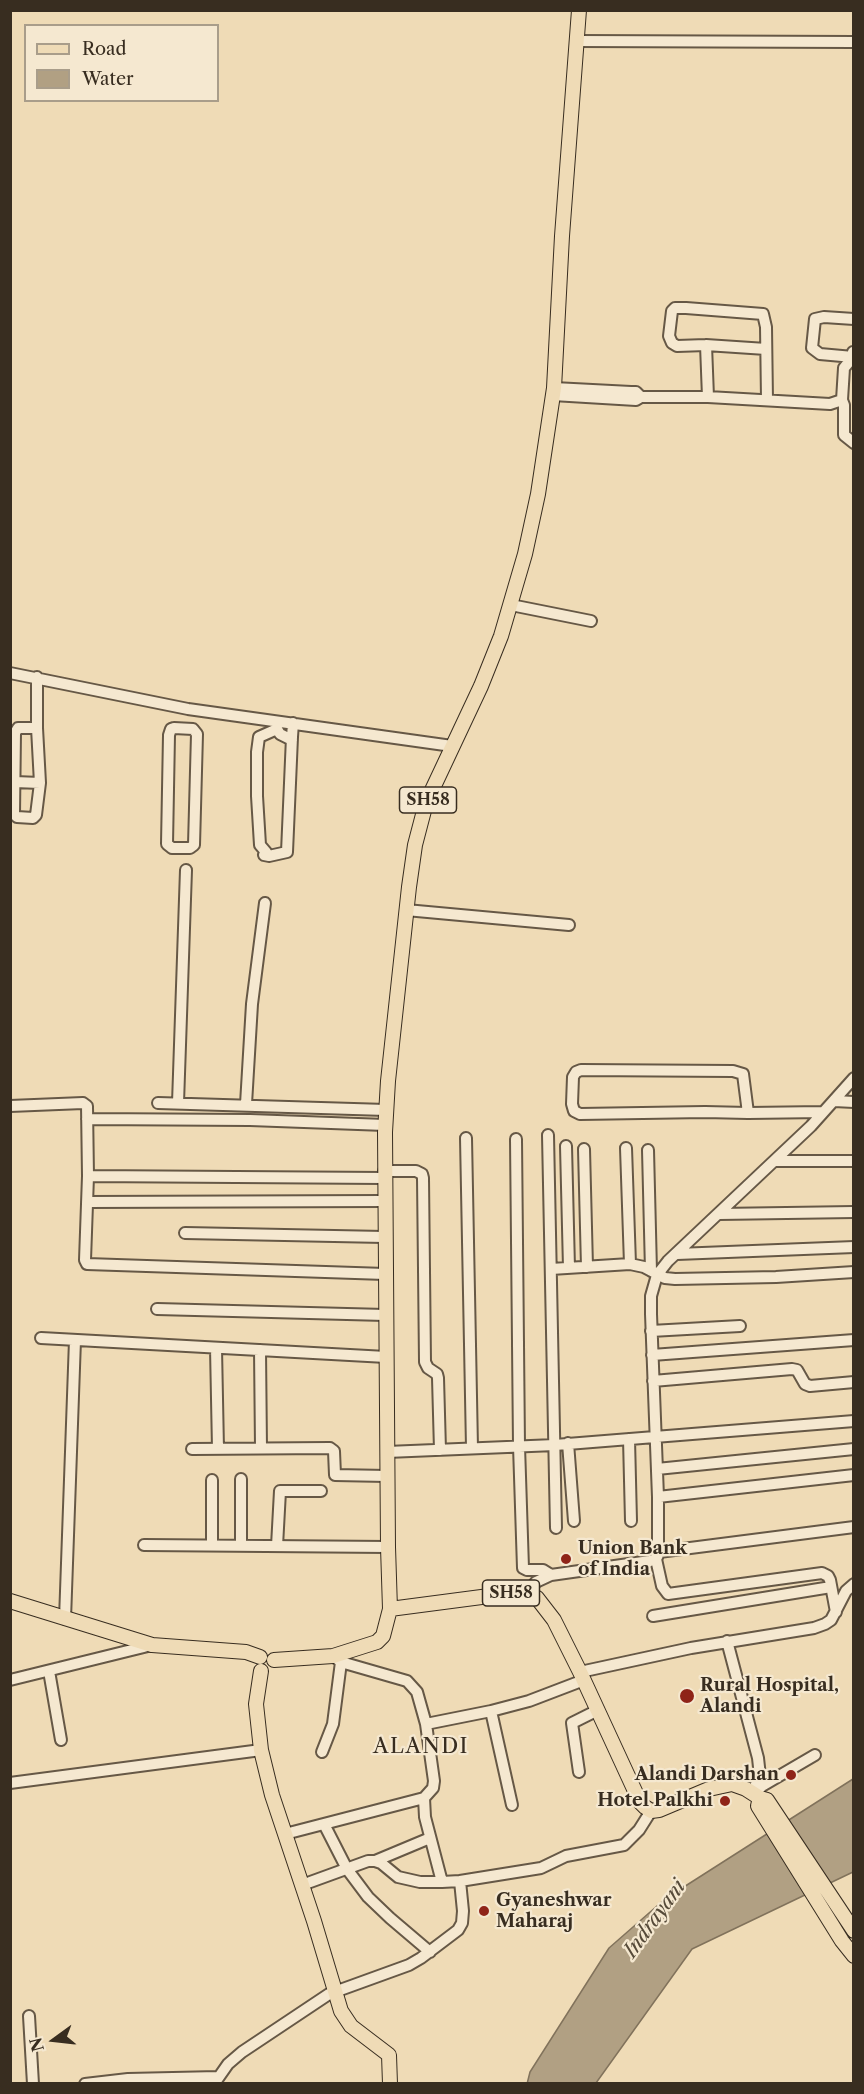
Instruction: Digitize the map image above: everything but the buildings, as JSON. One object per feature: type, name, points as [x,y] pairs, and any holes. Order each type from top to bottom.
[{"type":"main road","name":"SH58","points":[[579,10],[562,236],[554,391],[538,494],[525,554],[493,658],[426,803],[415,846],[406,910],[385,1125],[384,1237],[390,1609],[513,1593],[527,1593],[537,1598],[554,1620],[640,1802],[651,1811]]},
{"type":"main road","points":[[10,1601],[152,1645],[246,1652],[260,1664]]},
{"type":"main road","points":[[390,1609],[383,1636],[337,1659],[299,1657],[274,1660],[268,1655],[260,1664],[256,1704],[261,1750],[334,1991],[346,2021],[389,2055],[390,2084]]},
{"type":"main road","points":[[651,1811],[720,1786],[732,1785],[760,1801],[854,1931]]},
{"type":"main road","points":[[760,1801],[842,1941],[854,1956]]},
{"type":"street","points":[[576,41],[854,42]]},
{"type":"street","points":[[766,349],[706,345],[677,346],[672,343],[669,336],[672,311],[675,308],[686,308],[763,314],[765,318],[766,349],[766,400]]},
{"type":"street","points":[[854,319],[824,317],[815,319],[812,348],[816,353],[851,361],[844,435],[854,443]]},
{"type":"street","points":[[706,345],[708,397]]},
{"type":"street","points":[[554,391],[636,400],[641,397],[708,397],[846,404]]},
{"type":"street","points":[[511,605],[591,621]]},
{"type":"street","points":[[10,673],[184,708],[452,746]]},
{"type":"street","points":[[37,677],[40,783],[36,815],[33,818],[15,816],[16,730],[37,728]]},
{"type":"street","points":[[182,728],[184,708]]},
{"type":"street","points":[[292,740],[280,734],[278,729],[260,737],[257,752],[257,796],[260,845],[266,852],[264,855],[287,852],[293,723]]},
{"type":"street","points":[[182,728],[193,729],[197,734],[194,845],[189,849],[169,847],[167,839],[169,735],[171,729],[182,728]]},
{"type":"street","points":[[15,783],[40,783]]},
{"type":"street","points":[[178,1103],[186,870]]},
{"type":"street","points":[[246,1104],[252,1004],[266,903]]},
{"type":"street","points":[[406,910],[569,925]]},
{"type":"street","points":[[748,1113],[743,1074],[733,1071],[581,1070],[573,1077],[572,1104],[574,1111],[580,1114],[748,1113],[823,1112]]},
{"type":"street","points":[[654,1273],[775,1161],[854,1078]]},
{"type":"street","points":[[834,1101],[854,1102]]},
{"type":"street","points":[[10,1106],[83,1103],[87,1106],[88,1176],[84,1260],[91,1266],[385,1274]]},
{"type":"street","points":[[158,1103],[386,1110]]},
{"type":"street","points":[[87,1119],[250,1120],[385,1125]]},
{"type":"street","points":[[548,1135],[556,1528]]},
{"type":"street","points":[[466,1138],[472,1448]]},
{"type":"street","points":[[516,1139],[519,1446],[523,1568],[543,1570],[551,1575]]},
{"type":"street","points":[[566,1146],[569,1268]]},
{"type":"street","points":[[626,1148],[630,1264]]},
{"type":"street","points":[[584,1149],[587,1267]]},
{"type":"street","points":[[648,1150],[654,1273],[651,1296],[651,1331],[658,1497],[657,1556],[662,1586],[668,1594],[822,1573],[828,1576],[836,1613]]},
{"type":"street","points":[[775,1161],[854,1161]]},
{"type":"street","points":[[88,1176],[384,1175],[416,1171],[422,1174],[425,1362],[438,1378],[440,1450]]},
{"type":"street","points":[[87,1202],[384,1202]]},
{"type":"street","points":[[719,1214],[854,1212]]},
{"type":"street","points":[[185,1233],[384,1237]]},
{"type":"street","points":[[677,1254],[854,1247]]},
{"type":"street","points":[[551,1269],[630,1264],[675,1279],[854,1272]]},
{"type":"street","points":[[157,1309],[385,1315]]},
{"type":"street","points":[[651,1331],[740,1326]]},
{"type":"street","points":[[41,1338],[386,1357]]},
{"type":"street","points":[[65,1619],[75,1340]]},
{"type":"street","points":[[652,1354],[854,1340]]},
{"type":"street","points":[[216,1348],[218,1449]]},
{"type":"street","points":[[260,1350],[261,1448]]},
{"type":"street","points":[[653,1381],[792,1369],[797,1370],[805,1384],[810,1386],[854,1382]]},
{"type":"street","points":[[387,1452],[555,1445],[854,1421]]},
{"type":"street","points":[[629,1439],[631,1521]]},
{"type":"street","points":[[568,1443],[574,1521]]},
{"type":"street","points":[[192,1449],[330,1448],[334,1451],[335,1475],[387,1476]]},
{"type":"street","points":[[657,1469],[854,1449]]},
{"type":"street","points":[[658,1497],[854,1475]]},
{"type":"street","points":[[241,1479],[241,1545]]},
{"type":"street","points":[[212,1480],[212,1545]]},
{"type":"street","points":[[277,1546],[280,1491],[321,1491]]},
{"type":"street","points":[[527,1593],[536,1582],[551,1575],[642,1562],[657,1556],[854,1527]]},
{"type":"street","points":[[144,1545],[388,1547]]},
{"type":"street","points":[[426,1724],[491,1712],[529,1701],[582,1676],[727,1641],[814,1628],[825,1624],[836,1613],[846,1591],[854,1584]]},
{"type":"street","points":[[653,1616],[831,1587]]},
{"type":"street","points":[[727,1641],[758,1758],[760,1801]]},
{"type":"street","points":[[10,1680],[152,1645]]},
{"type":"street","points":[[285,1834],[424,1798],[433,1788],[434,1780],[426,1724],[417,1692],[407,1681],[337,1659],[333,1724],[322,1752]]},
{"type":"street","points":[[49,1671],[61,1740]]},
{"type":"street","points":[[579,1772],[572,1723],[598,1710]]},
{"type":"street","points":[[491,1712],[512,1805]]},
{"type":"street","points":[[10,1783],[261,1750]]},
{"type":"street","points":[[760,1801],[762,1786],[815,1755]]},
{"type":"street","points":[[424,1798],[425,1817],[442,1882]]},
{"type":"street","points":[[375,1861],[398,1877],[420,1882],[460,1881],[541,1868],[566,1856],[624,1845],[631,1840],[651,1811]]},
{"type":"street","points":[[324,1824],[347,1869],[369,1897],[430,1952]]},
{"type":"street","points":[[302,1886],[375,1861],[430,1838]]},
{"type":"street","points":[[85,2084],[128,2079],[216,2080],[228,2064],[242,2052],[334,1991],[409,1965],[458,1930],[462,1923],[463,1911],[460,1881]]},
{"type":"street","points":[[29,2016],[33,2084]]},
{"type":"water","name":"Indrayani","points":[[853,1779],[853,1872],[692,1949],[596,2083],[527,2084],[530,2072],[609,1948],[665,1899]]},
{"type":"place","name":"Union Bank of India","points":[[566,1559]]},
{"type":"place","name":"Rural Hospital, Alandi","points":[[687,1696]]},
{"type":"place","name":"Alandi Darshan","points":[[791,1775]]},
{"type":"place","name":"Hotel Palkhi","points":[[725,1801]]},
{"type":"place","name":"Gyaneshwar Maharaj","points":[[484,1911]]},
{"type":"district","name":"ALANDI","points":[[421,1747]]}]
